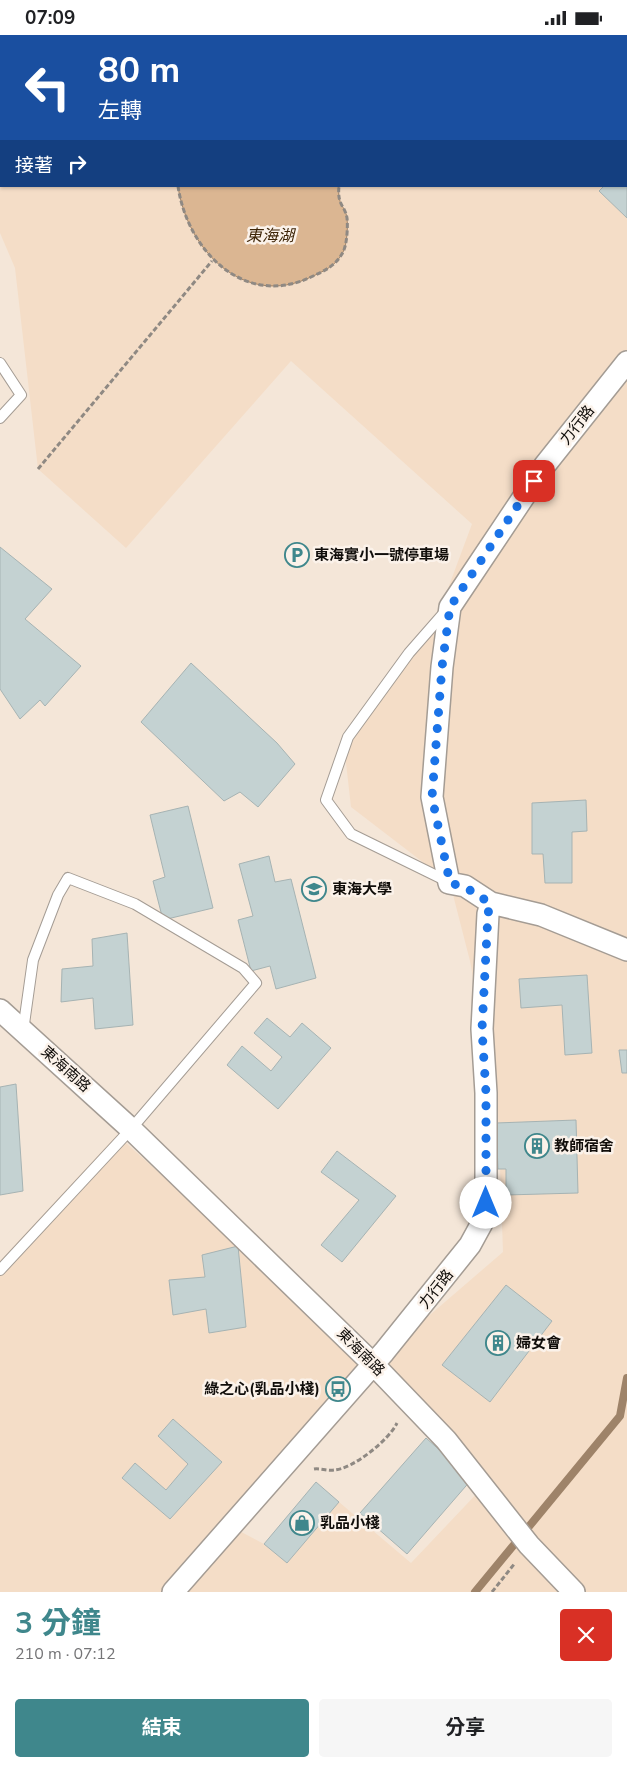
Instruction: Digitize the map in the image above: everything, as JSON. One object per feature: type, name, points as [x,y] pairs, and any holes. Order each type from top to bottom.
[{"type":"street","name":"力行路","points":[[450,883],[432,797],[442,667],[450,607],[545,465],[627,362]]},
{"type":"street","points":[[450,883],[465,887],[490,903],[541,915],[627,951]]},
{"type":"street","name":"力行路","points":[[173,1592],[374,1365],[470,1245],[482,1223],[486,1203],[486,1093],[482,1029],[490,903]]},
{"type":"street","name":"東海南路","points":[[0,1010],[131,1129],[374,1365],[446,1440],[529,1545],[574,1592]]},
{"type":"lane","points":[[0,363],[21,395],[0,418]]},
{"type":"lane","points":[[450,607],[409,653],[348,737],[326,800],[350,835],[450,883]]},
{"type":"lane","points":[[0,1270],[131,1129],[256,983],[243,968],[135,904],[68,878],[58,895],[34,960],[23,1031]]},
{"type":"path","points":[[178,187],[182,210],[212,261],[231,274],[268,287],[299,283],[331,268],[344,251],[347,217],[338,201],[339,187]]},
{"type":"path","points":[[38,469],[212,261]]},
{"type":"path","points":[[308,1472],[315,1468],[335,1470],[362,1458],[392,1432],[407,1399]]},
{"type":"path","points":[[492,1592],[529,1545]]},
{"type":"shaded area","name":"東海大學","points":[[0,187],[627,187],[627,1592],[0,1592]]},
{"type":"shaded area","points":[[0,187],[627,187],[627,1592],[0,1592],[0,1261],[117,1135],[373,1364],[503,1252],[498,1111],[470,961],[450,883],[351,807],[344,745],[434,626],[472,524],[291,361],[126,548],[38,469],[15,268],[0,233]],"holes":[[[373,1365],[483,1487],[411,1563],[339,1502],[287,1563],[264,1544],[228,1525]],[[173,1419],[222,1462],[170,1519],[122,1478],[135,1463],[166,1490],[188,1464],[158,1436]]]},
{"type":"water","name":"東海湖","points":[[178,187],[339,187],[339,198],[347,218],[347,235],[340,257],[320,273],[286,285],[263,285],[242,279],[223,267],[206,251],[193,232],[184,210]]},
{"type":"building","points":[[603,187],[627,187],[627,218],[599,191]]},
{"type":"building","points":[[0,547],[52,589],[25,619],[81,666],[45,706],[40,700],[20,719],[0,689]]},
{"type":"building","points":[[191,663],[277,743],[295,764],[258,807],[240,792],[224,801],[141,722]]},
{"type":"building","points":[[586,800],[587,831],[572,832],[572,883],[545,883],[543,854],[532,854],[532,803]]},
{"type":"building","points":[[188,806],[213,908],[163,920],[153,881],[165,877],[150,815]]},
{"type":"building","points":[[269,856],[275,882],[291,879],[316,978],[276,989],[270,966],[251,971],[238,920],[253,916],[239,864]]},
{"type":"building","points":[[127,933],[133,1025],[95,1029],[93,998],[61,1002],[62,969],[93,966],[92,939]]},
{"type":"building","points":[[587,975],[592,1053],[565,1055],[562,1005],[521,1008],[519,979]]},
{"type":"building","points":[[267,1018],[290,1037],[302,1023],[331,1048],[278,1109],[227,1065],[242,1046],[271,1071],[282,1057],[254,1033]]},
{"type":"building","points":[[619,1050],[627,1050],[627,1073],[622,1073]]},
{"type":"building","points":[[16,1084],[23,1191],[0,1195],[0,1087]]},
{"type":"building","name":"教師宿舍","points":[[576,1120],[578,1193],[506,1195],[506,1169],[498,1169],[496,1123]]},
{"type":"building","points":[[337,1151],[396,1196],[342,1262],[321,1245],[359,1200],[321,1172]]},
{"type":"building","points":[[238,1246],[246,1327],[209,1333],[206,1309],[173,1315],[169,1280],[205,1277],[202,1255]]},
{"type":"building","name":"婦女會","points":[[506,1285],[552,1321],[490,1402],[442,1365]]},
{"type":"building","points":[[173,1419],[222,1462],[170,1519],[122,1478],[135,1463],[166,1490],[188,1464],[158,1436]]},
{"type":"building","points":[[426,1438],[472,1479],[407,1554],[360,1513]]},
{"type":"building","name":"乳品小棧","points":[[316,1482],[339,1502],[287,1563],[264,1544]]},
{"type":"waterway","points":[[475,1592],[620,1416],[627,1378]]},
{"type":"place","name":"東海實小一號停車場","points":[[297,555]]},
{"type":"place","name":"東海大學","points":[[314,889]]},
{"type":"place","name":"教師宿舍","points":[[537,1146]]},
{"type":"place","name":"婦女會","points":[[498,1343]]},
{"type":"place","name":"綠之心(乳品小棧)","points":[[338,1389]]},
{"type":"place","name":"乳品小棧","points":[[302,1523]]},
{"type":"route","points":[[486,1203],[486,1093],[482,1029],[490,903],[465,887],[450,883],[432,797],[442,667],[450,607],[534,481]]}]
